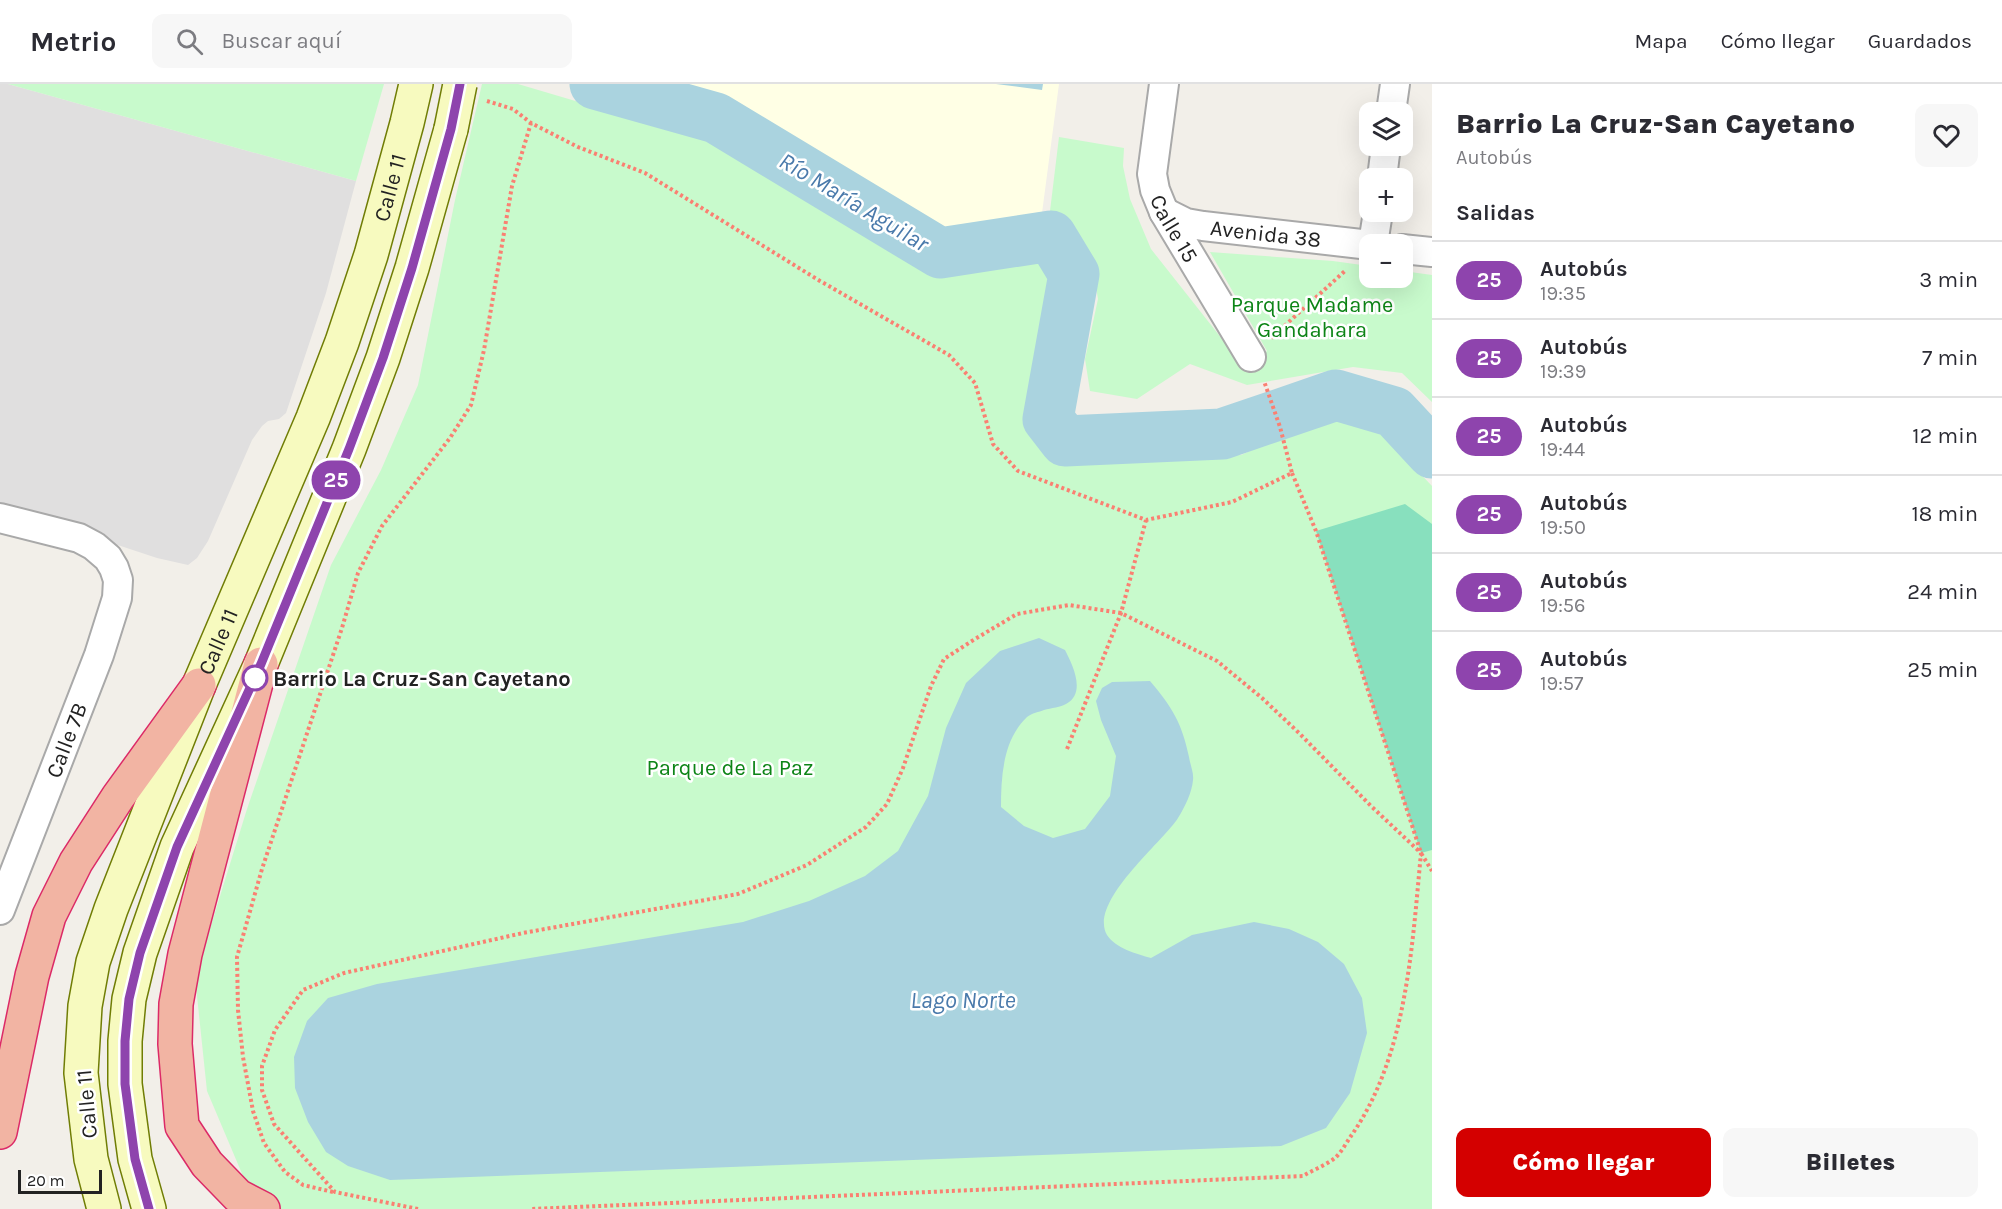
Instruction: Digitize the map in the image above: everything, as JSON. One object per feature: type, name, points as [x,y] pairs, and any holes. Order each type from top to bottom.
[{"type":"highway","points":[[261,664],[185,954],[176,1004],[175,1044],[182,1126],[207,1164],[238,1196],[262,1209]]},
{"type":"highway","points":[[0,1132],[32,976],[49,916],[76,862],[118,797],[199,685]]},
{"type":"main road","name":"Calle 11","points":[[104,1209],[91,1159],[81,1073],[85,1006],[93,962],[111,909],[199,685],[313,418],[342,342],[371,255],[408,123],[416,84]]},
{"type":"main road","name":"Calle 11","points":[[149,1209],[135,1159],[125,1084],[125,1041],[129,999],[140,953],[177,847],[261,664],[349,449],[383,358],[412,268],[451,129],[472,92]]},
{"type":"street","name":"Calle 15","points":[[1164,84],[1152,174],[1155,190],[1164,212],[1256,363]]},
{"type":"street","points":[[1392,102],[1395,84]]},
{"type":"street","name":"Avenida 38","points":[[1164,212],[1186,223],[1359,250]]},
{"type":"street","points":[[1413,250],[1432,252]]},
{"type":"street","name":"Calle 7B","points":[[0,518],[79,538],[94,546],[108,558],[118,580],[117,598],[99,655],[0,910]]},
{"type":"path","points":[[472,92],[513,110],[531,123],[578,147],[645,173],[820,280],[949,355],[975,383],[993,444],[1018,471],[1146,520],[1232,502],[1292,473]]},
{"type":"path","points":[[418,1209],[303,1185],[285,1172],[264,1143],[253,1111],[243,1057],[238,1010],[237,957],[262,868],[335,651],[358,573],[382,526],[450,438],[471,405],[484,350],[512,186],[531,123]]},
{"type":"path","points":[[1359,257],[1256,363],[1280,427],[1292,473],[1316,531],[1421,852],[1432,871]]},
{"type":"path","points":[[1067,749],[1121,613],[1146,520]]},
{"type":"path","points":[[335,1192],[274,1124],[262,1090],[262,1066],[275,1030],[303,990],[344,973],[523,933],[738,894],[807,865],[866,827],[887,804],[903,768],[931,686],[944,659],[1017,615],[1069,605],[1121,613],[1216,661],[1270,705],[1371,806],[1421,852]]},
{"type":"path","points":[[530,1209],[1303,1176],[1336,1157],[1366,1115],[1382,1078],[1400,1017],[1410,966],[1421,852]]},
{"type":"shaded area","points":[[0,84],[8,84],[356,181],[326,293],[286,413],[279,419],[268,421],[252,440],[208,541],[197,558],[188,565],[157,558],[0,506]]},
{"type":"shaded area","points":[[671,84],[1059,84],[1042,213],[1014,224],[943,232],[735,100]]},
{"type":"green space","points":[[8,84],[384,84],[356,181]]},
{"type":"green space","name":"Parque de La Paz","points":[[482,84],[518,84],[707,140],[922,262],[960,269],[1038,257],[1054,281],[1035,420],[1048,459],[1241,455],[1331,415],[1378,423],[1389,441],[1432,486],[1432,1209],[257,1209],[207,1091],[195,977],[247,809],[331,565],[381,470],[418,385],[455,200]]},
{"type":"green space","name":"Parque Madame Gandahara","points":[[1059,137],[1124,148],[1123,166],[1130,199],[1151,249],[1245,368],[1267,351],[1210,252],[1359,265],[1359,288],[1413,288],[1413,272],[1432,275],[1432,402],[1402,373],[1353,367],[1247,385],[1190,364],[1137,399],[1090,391],[1085,359],[1098,299],[1090,253],[1050,211]]},
{"type":"green space","points":[[1405,504],[1432,524],[1432,850],[1421,853],[1316,531]]},
{"type":"water","points":[[996,84],[1043,84],[1042,90]]},
{"type":"water","name":"Lago Norte","points":[[1039,638],[1065,650],[1076,678],[1076,693],[1066,704],[1031,714],[1019,726],[1008,747],[1005,759],[1001,807],[1024,826],[1053,838],[1085,829],[1110,796],[1116,756],[1096,701],[1102,688],[1112,682],[1150,681],[1170,708],[1179,725],[1192,771],[1192,785],[1178,818],[1129,873],[1117,890],[1108,906],[1104,922],[1107,935],[1115,944],[1151,958],[1192,935],[1254,922],[1289,929],[1318,942],[1344,964],[1362,998],[1367,1033],[1350,1093],[1326,1128],[1281,1146],[390,1180],[348,1166],[326,1152],[308,1122],[295,1088],[294,1057],[307,1021],[328,998],[377,984],[743,922],[809,901],[865,876],[898,851],[928,796],[946,728],[966,683],[1000,651]]},
{"type":"waterway","name":"Río María Aguilar","points":[[595,84],[716,118],[940,253],[1051,236],[1074,274],[1048,419],[1065,441],[1222,434],[1336,395],[1394,412],[1432,453]]},
{"type":"bus line","name":"25","points":[[149,1209],[135,1159],[125,1084],[125,1041],[129,999],[140,953],[177,847],[261,664],[349,449],[383,358],[412,268],[451,129],[460,84]]},
{"type":"place","name":"Barrio La Cruz-San Cayetano","points":[[255,678]]}]
